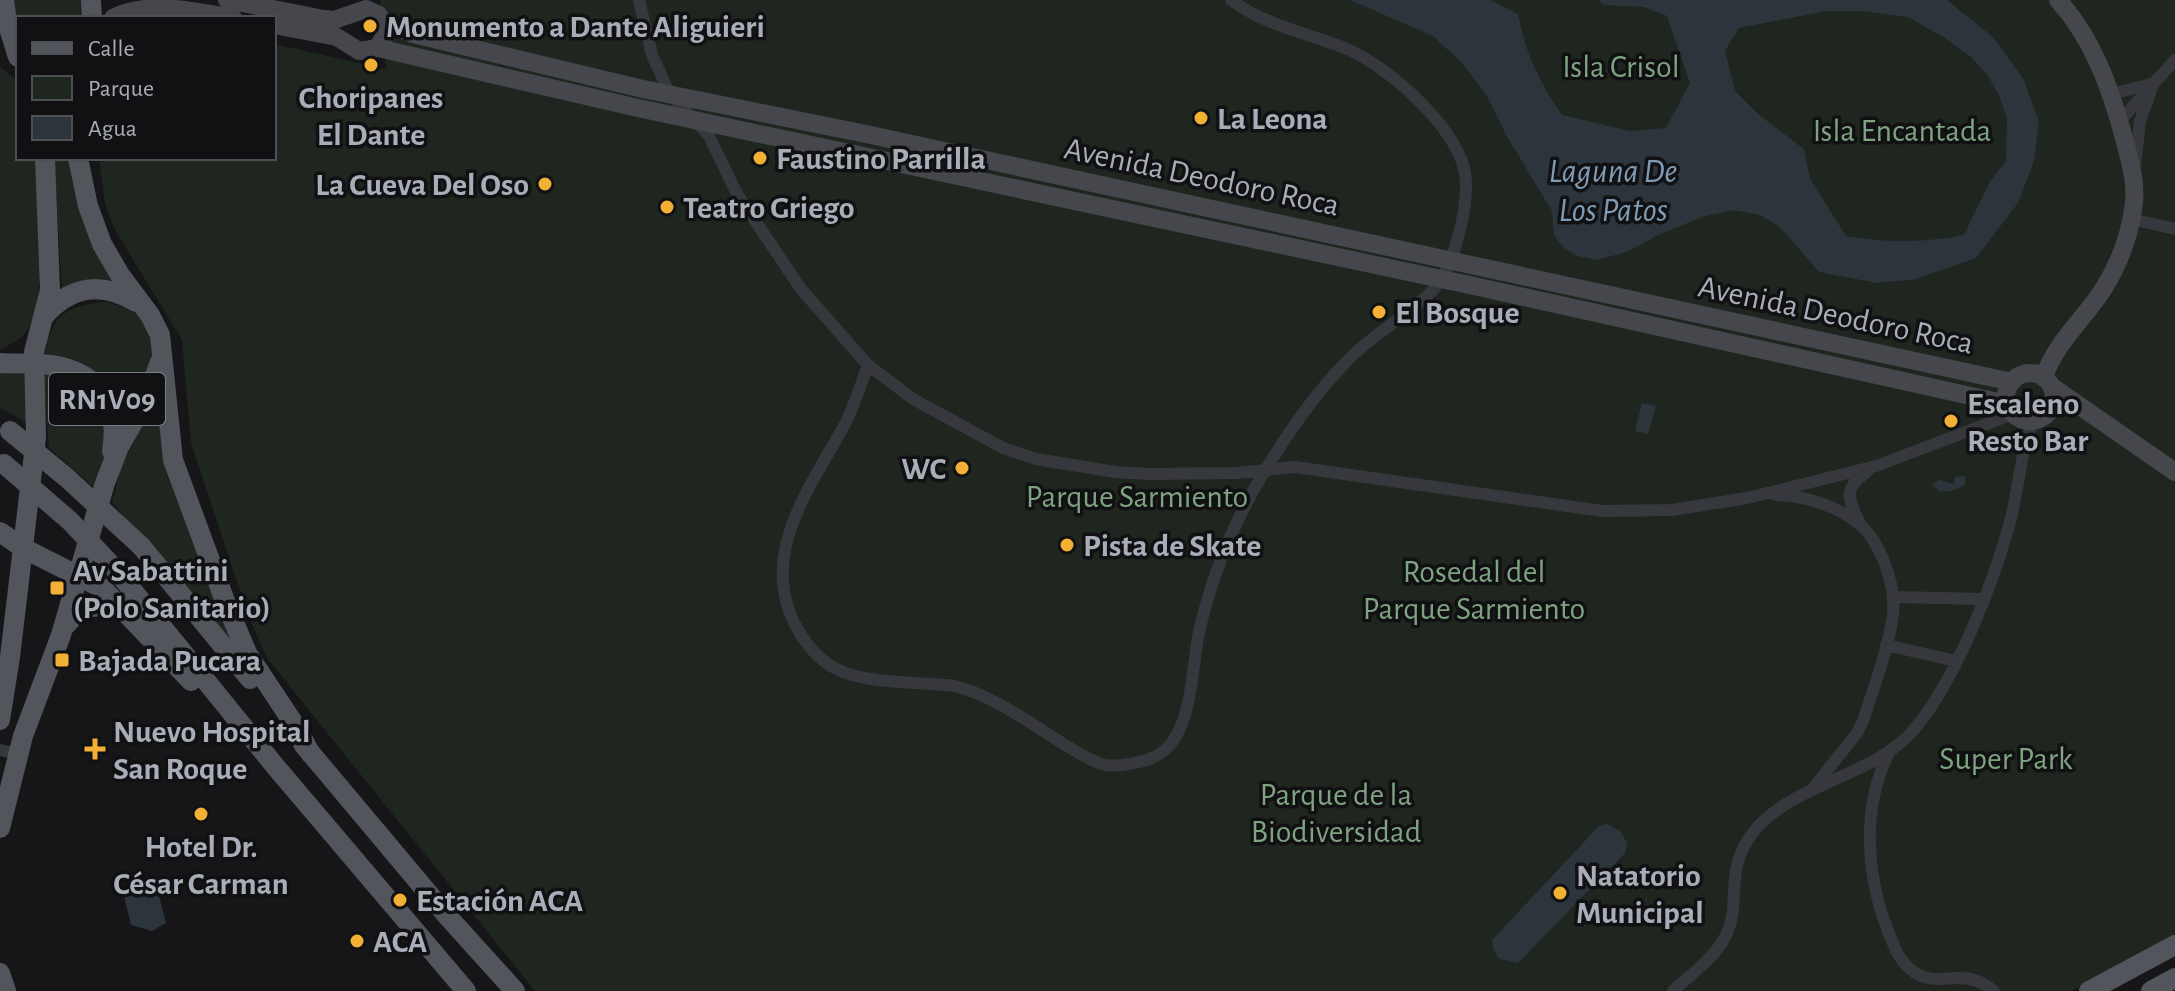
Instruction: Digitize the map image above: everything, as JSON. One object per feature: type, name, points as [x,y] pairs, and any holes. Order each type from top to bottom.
[{"type":"main road","points":[[4,0],[10,37],[16,52]]},
{"type":"main road","name":"Avenida Deodoro Roca","points":[[227,0],[334,20],[355,8],[373,11],[383,21],[413,34],[670,94],[2012,382]]},
{"type":"main road","points":[[2058,0],[2089,42],[2111,94],[2134,182],[2131,219],[2122,250],[2105,287],[2048,364],[2048,382],[2054,399],[2049,411],[2033,421],[2018,419],[2010,409],[2008,388],[2012,382],[2024,374],[2038,375],[2048,382],[2094,415],[2175,472]]},
{"type":"main road","points":[[116,16],[138,5],[155,4],[222,16]]},
{"type":"main road","points":[[348,45],[343,29],[355,8]]},
{"type":"main road","points":[[378,48],[386,32],[383,21]]},
{"type":"main road","name":"Avenida Deodoro Roca","points":[[276,25],[331,35],[359,51],[378,48],[638,108],[1441,280],[2010,409]]},
{"type":"main road","points":[[0,720],[37,425],[33,364],[36,340],[50,290],[45,160]]},
{"type":"main road","points":[[78,160],[88,206],[109,259],[156,326],[162,354],[173,460],[191,513],[247,653],[310,753]]},
{"type":"main road","points":[[44,317],[62,299],[84,290],[115,292],[140,304]]},
{"type":"main road","points":[[105,483],[119,447],[152,385],[162,354]]},
{"type":"main road","name":"RN1V09","points":[[0,363],[53,365],[74,371],[96,384],[111,408],[114,433],[105,483],[62,629],[9,752],[0,828]]},
{"type":"main road","points":[[2049,411],[2094,415]]},
{"type":"main road","points":[[5,428],[67,478],[141,546],[310,753],[515,991]]},
{"type":"main road","points":[[2,463],[70,521],[116,570],[275,766],[466,991]]},
{"type":"main road","points":[[0,532],[23,548],[102,588],[275,766]]},
{"type":"main road","points":[[0,545],[19,585]]},
{"type":"main road","points":[[62,629],[78,612],[99,604],[125,610]]},
{"type":"main road","points":[[2089,991],[2175,945]]},
{"type":"main road","points":[[0,973],[6,991]]},
{"type":"main road","points":[[2151,991],[2175,978]]},
{"type":"street","points":[[639,0],[652,55],[670,94],[694,118],[717,151],[737,194],[801,289],[868,365],[913,399],[1003,448],[1036,459],[1115,472],[1222,474],[1295,467],[1602,511],[1672,510],[1760,495],[1876,466],[2010,409]]},
{"type":"street","points":[[868,365],[852,409],[797,512],[786,539],[784,592],[797,628],[819,657],[850,675],[969,689],[1101,764],[1130,765],[1163,752],[1175,739],[1184,716],[1197,641],[1211,589],[1235,527],[1266,469],[1315,399],[1350,358],[1433,292],[1441,280],[1462,223],[1466,187],[1458,152],[1438,121],[1403,87],[1344,47],[1275,26],[1231,0]]},
{"type":"street","points":[[2119,122],[2175,60]]},
{"type":"street","points":[[2111,94],[2154,82]]},
{"type":"street","points":[[2134,182],[2140,121],[2154,82]]},
{"type":"street","points":[[2131,219],[2175,229]]},
{"type":"street","points":[[1673,991],[1724,939],[1731,915],[1736,861],[1752,834],[1775,813],[1890,750],[1909,735],[1929,709],[1956,661],[1983,599],[2010,521],[2025,441],[2033,421]]},
{"type":"street","points":[[1810,792],[1857,733],[1886,645],[1893,610],[1889,571],[1860,524],[1849,498],[1851,485],[1876,466]]},
{"type":"street","points":[[1760,495],[1808,499],[1860,524]]},
{"type":"street","points":[[1893,597],[1983,599]]},
{"type":"street","points":[[1886,645],[1956,661]]},
{"type":"street","points":[[1890,750],[1873,797],[1870,844],[1878,900],[1896,953],[1914,972],[1926,978],[1965,976],[1984,983],[1994,991]]},
{"type":"green space","points":[[14,0],[82,0],[83,16],[16,16]]},
{"type":"green space","name":"Parque Sarmiento","points":[[380,0],[2175,0],[2175,935],[2072,991],[535,991],[267,658],[249,618],[191,443],[182,340],[115,230],[105,204],[99,160],[276,160],[276,44],[386,69]]},
{"type":"green space","points":[[0,67],[16,79],[16,160],[35,160],[40,268],[39,290],[29,327],[20,338],[0,350]]},
{"type":"green space","points":[[54,160],[73,160],[120,286],[62,291]]},
{"type":"green space","points":[[107,302],[143,317],[153,332],[155,344],[149,372],[124,421],[112,392],[97,374],[76,364],[45,358],[51,332],[62,315],[81,306]]},
{"type":"green space","points":[[0,371],[27,375],[29,424],[0,408]]},
{"type":"green space","points":[[43,371],[71,378],[95,393],[105,442],[98,491],[49,448]]},
{"type":"green space","points":[[161,389],[250,670],[112,502],[121,467]]},
{"type":"water","name":"Laguna De Los Patos","points":[[1350,0],[1490,0],[1518,14],[1534,67],[1562,115],[1630,131],[1666,128],[1690,83],[1667,16],[1644,7],[1604,5],[1598,0],[1947,0],[1993,37],[2024,80],[2039,122],[2034,161],[2018,203],[1976,258],[1916,279],[1877,283],[1819,272],[1780,227],[1760,215],[1734,210],[1705,216],[1660,234],[1627,252],[1597,260],[1577,256],[1563,247],[1554,235],[1552,211],[1506,135],[1486,94],[1461,62],[1433,36]],"holes":[[[1826,11],[1864,11],[1908,17],[1943,37],[1970,56],[1986,73],[1998,93],[2007,118],[2006,161],[1989,183],[1964,235],[1905,241],[1846,236],[1810,179],[1804,149],[1758,114],[1735,91],[1725,51],[1739,28]]]},
{"type":"water","points":[[1642,403],[1656,406],[1648,434],[1635,431]]},
{"type":"water","points":[[1965,476],[1965,485],[1952,491],[1939,491],[1932,484],[1939,480],[1954,484],[1955,477]]},
{"type":"water","name":"Natatorio Municipal","points":[[1607,824],[1620,831],[1627,843],[1626,852],[1518,963],[1499,959],[1492,940],[1599,826]]},
{"type":"water","points":[[122,888],[157,888],[166,923],[152,931],[131,925]]},
{"type":"place","name":"Monumento a Dante Aliguieri","points":[[370,26]]},
{"type":"place","name":"Choripanes El Dante","points":[[371,65]]},
{"type":"place","name":"La Leona","points":[[1201,118]]},
{"type":"place","name":"Faustino Parrilla","points":[[760,158]]},
{"type":"place","name":"La Cueva Del Oso","points":[[545,184]]},
{"type":"place","name":"Teatro Griego","points":[[667,207]]},
{"type":"place","name":"El Bosque","points":[[1379,312]]},
{"type":"place","name":"Escaleno Resto Bar","points":[[1951,421]]},
{"type":"place","name":"WC","points":[[962,468]]},
{"type":"place","name":"Pista de Skate","points":[[1067,545]]},
{"type":"place","name":"Av Sabattini (Polo Sanitario)","points":[[57,588]]},
{"type":"place","name":"Bajada Pucara","points":[[62,660]]},
{"type":"place","name":"Nuevo Hospital San Roque","points":[[95,749]]},
{"type":"place","name":"Hotel Dr. César Carman","points":[[201,814]]},
{"type":"place","name":"Natatorio Municipal","points":[[1560,893]]},
{"type":"place","name":"Estación ACA","points":[[400,900]]},
{"type":"place","name":"ACA","points":[[357,941]]},
{"type":"park label","name":"Isla Crisol","points":[[1621,66]]},
{"type":"park label","name":"Isla Encantada","points":[[1902,130]]},
{"type":"park label","name":"Rosedal del Parque Sarmiento","points":[[1474,590]]},
{"type":"park label","name":"Super Park","points":[[2006,758]]},
{"type":"park label","name":"Parque de la Biodiversidad","points":[[1336,812]]}]
